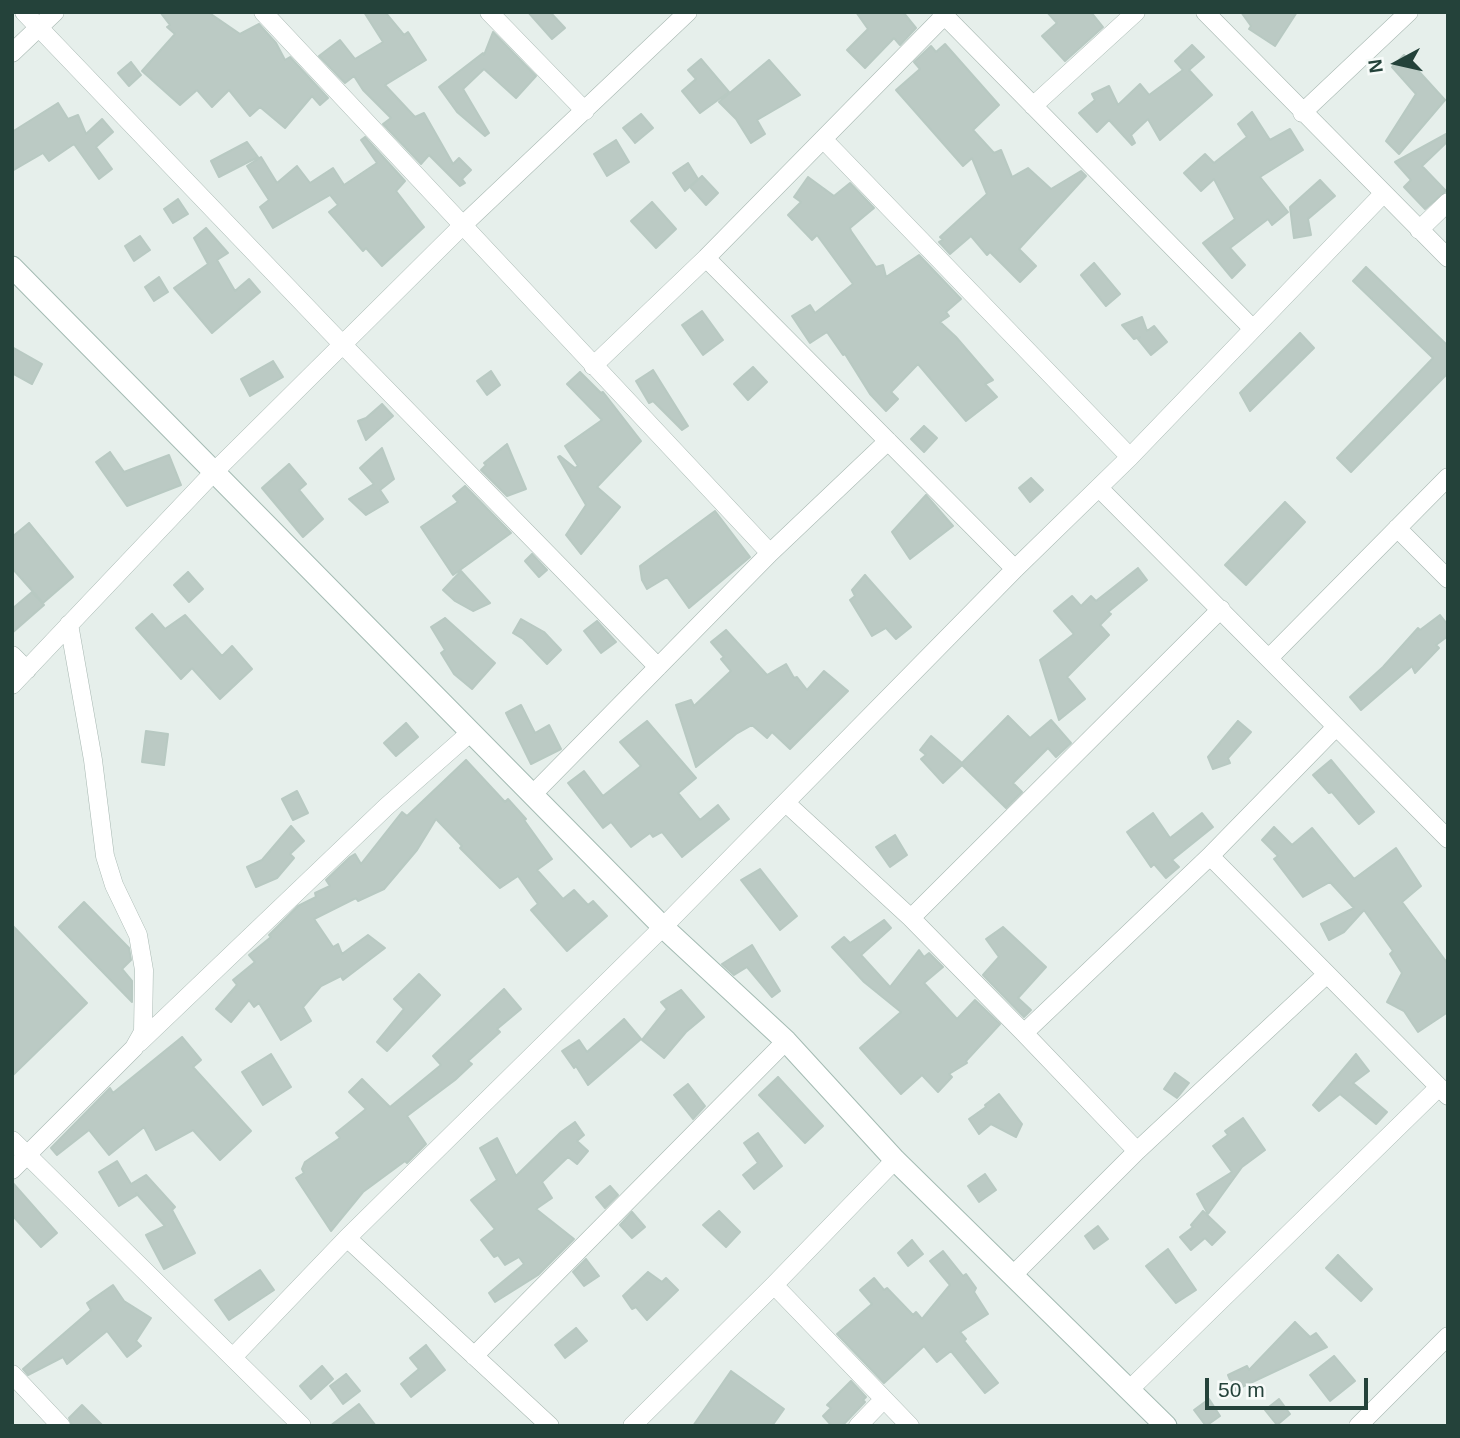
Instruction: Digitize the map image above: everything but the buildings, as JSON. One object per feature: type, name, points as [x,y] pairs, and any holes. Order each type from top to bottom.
[{"type":"street","points":[[24,12],[343,345],[658,667]]},
{"type":"street","points":[[12,53],[55,12]]},
{"type":"street","points":[[263,12],[770,553]]},
{"type":"street","points":[[489,12],[585,111]]},
{"type":"street","points":[[12,685],[213,473],[464,224],[688,12]]},
{"type":"street","points":[[1032,106],[1136,12]]},
{"type":"street","points":[[1205,12],[1448,258]]},
{"type":"street","points":[[1302,113],[1409,12]]},
{"type":"street","points":[[593,366],[706,258],[942,14],[1253,329]]},
{"type":"street","points":[[823,139],[1130,457]]},
{"type":"street","points":[[233,1357],[347,1238],[663,927],[1130,457],[1383,194]]},
{"type":"street","points":[[1419,230],[1448,202]]},
{"type":"street","points":[[706,258],[1016,569]]},
{"type":"street","points":[[12,267],[663,927],[786,1041],[895,1160],[1166,1426]]},
{"type":"street","points":[[533,794],[770,553],[888,441]]},
{"type":"street","points":[[1269,658],[1448,477]]},
{"type":"street","points":[[1098,488],[1448,839]]},
{"type":"street","points":[[1398,527],[1448,579]]},
{"type":"street","points":[[911,918],[1221,609]]},
{"type":"street","points":[[69,624],[93,760],[105,856],[114,885],[138,936],[144,970],[143,1032],[134,1048]]},
{"type":"street","points":[[12,655],[27,670]]},
{"type":"street","points":[[1024,1032],[1210,856],[1336,727]]},
{"type":"street","points":[[12,1170],[134,1048],[386,807],[471,732]]},
{"type":"street","points":[[786,803],[911,918],[1137,1151]]},
{"type":"street","points":[[1130,1389],[1443,1092],[1210,856]]},
{"type":"street","points":[[1013,1275],[1137,1151],[1326,975]]},
{"type":"street","points":[[474,1356],[786,1041]]},
{"type":"street","points":[[12,1140],[302,1426]]},
{"type":"street","points":[[632,1426],[895,1160]]},
{"type":"street","points":[[347,1238],[550,1426]]},
{"type":"street","points":[[774,1285],[910,1426]]},
{"type":"street","points":[[1358,1426],[1448,1336]]},
{"type":"street","points":[[12,1374],[61,1426]]},
{"type":"street","points":[[858,1426],[884,1399]]}]
